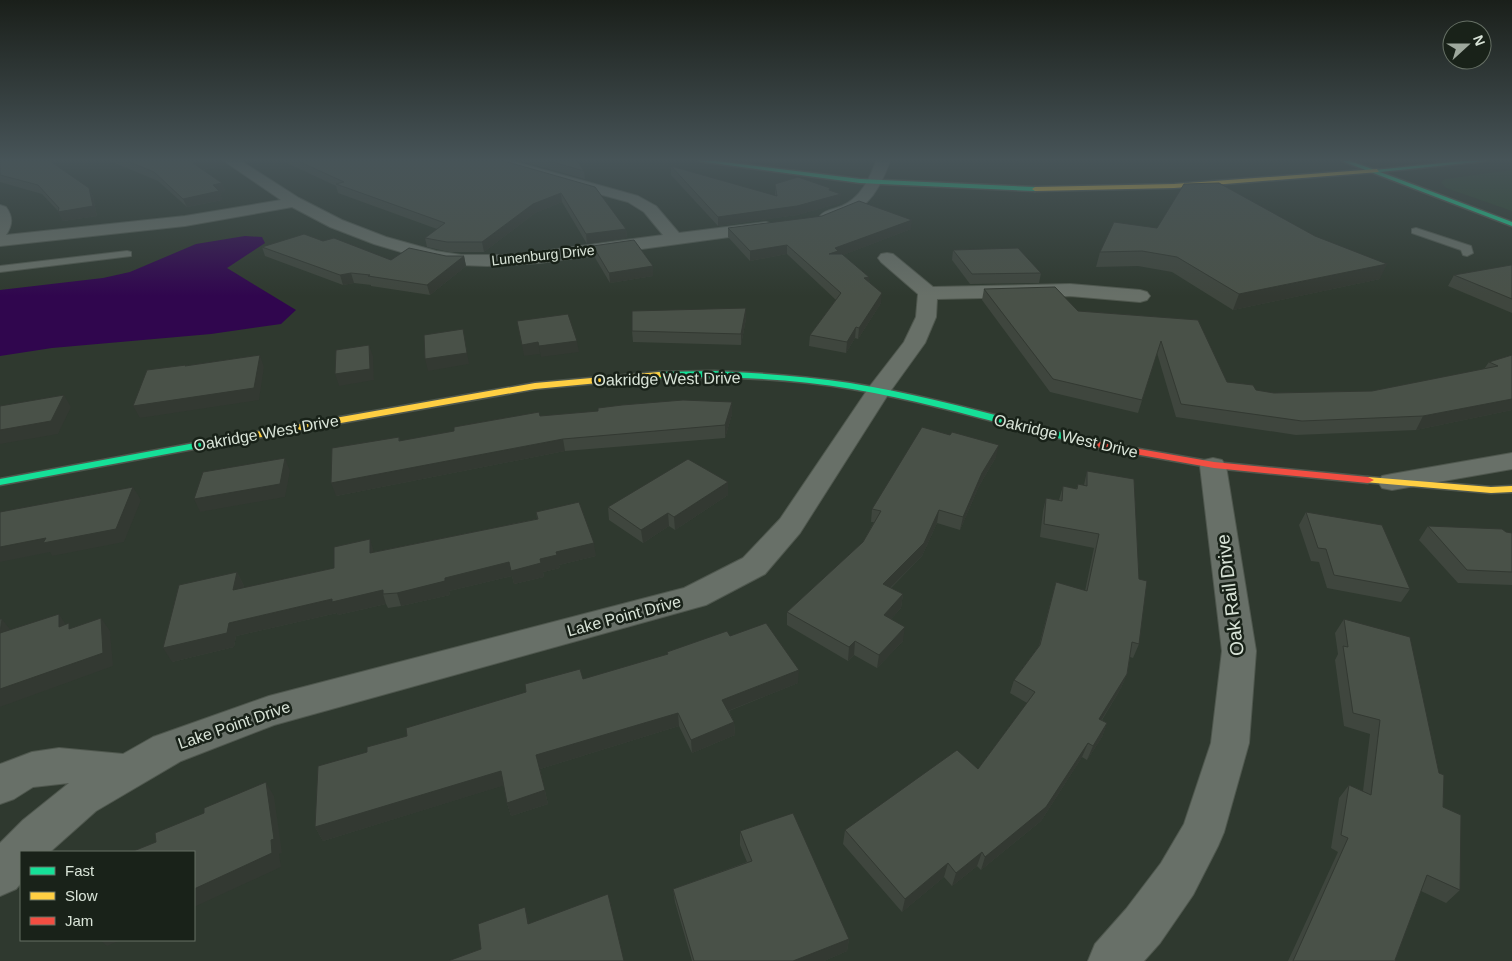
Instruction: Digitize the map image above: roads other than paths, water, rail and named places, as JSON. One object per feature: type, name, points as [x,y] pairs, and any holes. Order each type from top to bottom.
[{"type":"main road","points":[[1463,206],[1512,224]]},
{"type":"main road","name":"Oakridge West Drive","points":[[0,482],[448,400],[581,380],[712,375],[794,380],[878,391],[1120,449],[1213,466],[1311,477],[1491,490],[1512,489]]},
{"type":"street","points":[[0,241],[220,217],[276,206]]},
{"type":"street","name":"Lunenburg Drive","points":[[303,206],[352,229],[411,251],[448,258],[508,261],[781,225]]},
{"type":"street","points":[[644,206],[650,209],[674,238]]},
{"type":"street","points":[[811,220],[851,209],[855,206]]},
{"type":"street","points":[[0,210],[4,218],[4,226],[0,232]]},
{"type":"street","points":[[887,258],[928,293],[1070,290],[1140,296]]},
{"type":"street","name":"Lake Point Drive","points":[[22,851],[38,834],[81,798],[167,749],[269,710],[694,597],[754,566],[790,526],[878,391],[914,343],[926,317],[928,293]]},
{"type":"street","name":"Oakridge West Drive","points":[[1392,482],[1512,461]]},
{"type":"street","name":"Oak Rail Drive","points":[[1112,961],[1143,926],[1177,879],[1203,832],[1230,742],[1239,651],[1213,466]]},
{"type":"street","points":[[0,786],[20,774],[48,767],[101,768],[128,772]]},
{"type":"street","name":"Lake Point Drive","points":[[0,874],[20,853]]},
{"type":"lane","points":[[1416,232],[1467,248],[1467,253]]},
{"type":"lane","points":[[0,270],[127,254]]}]
